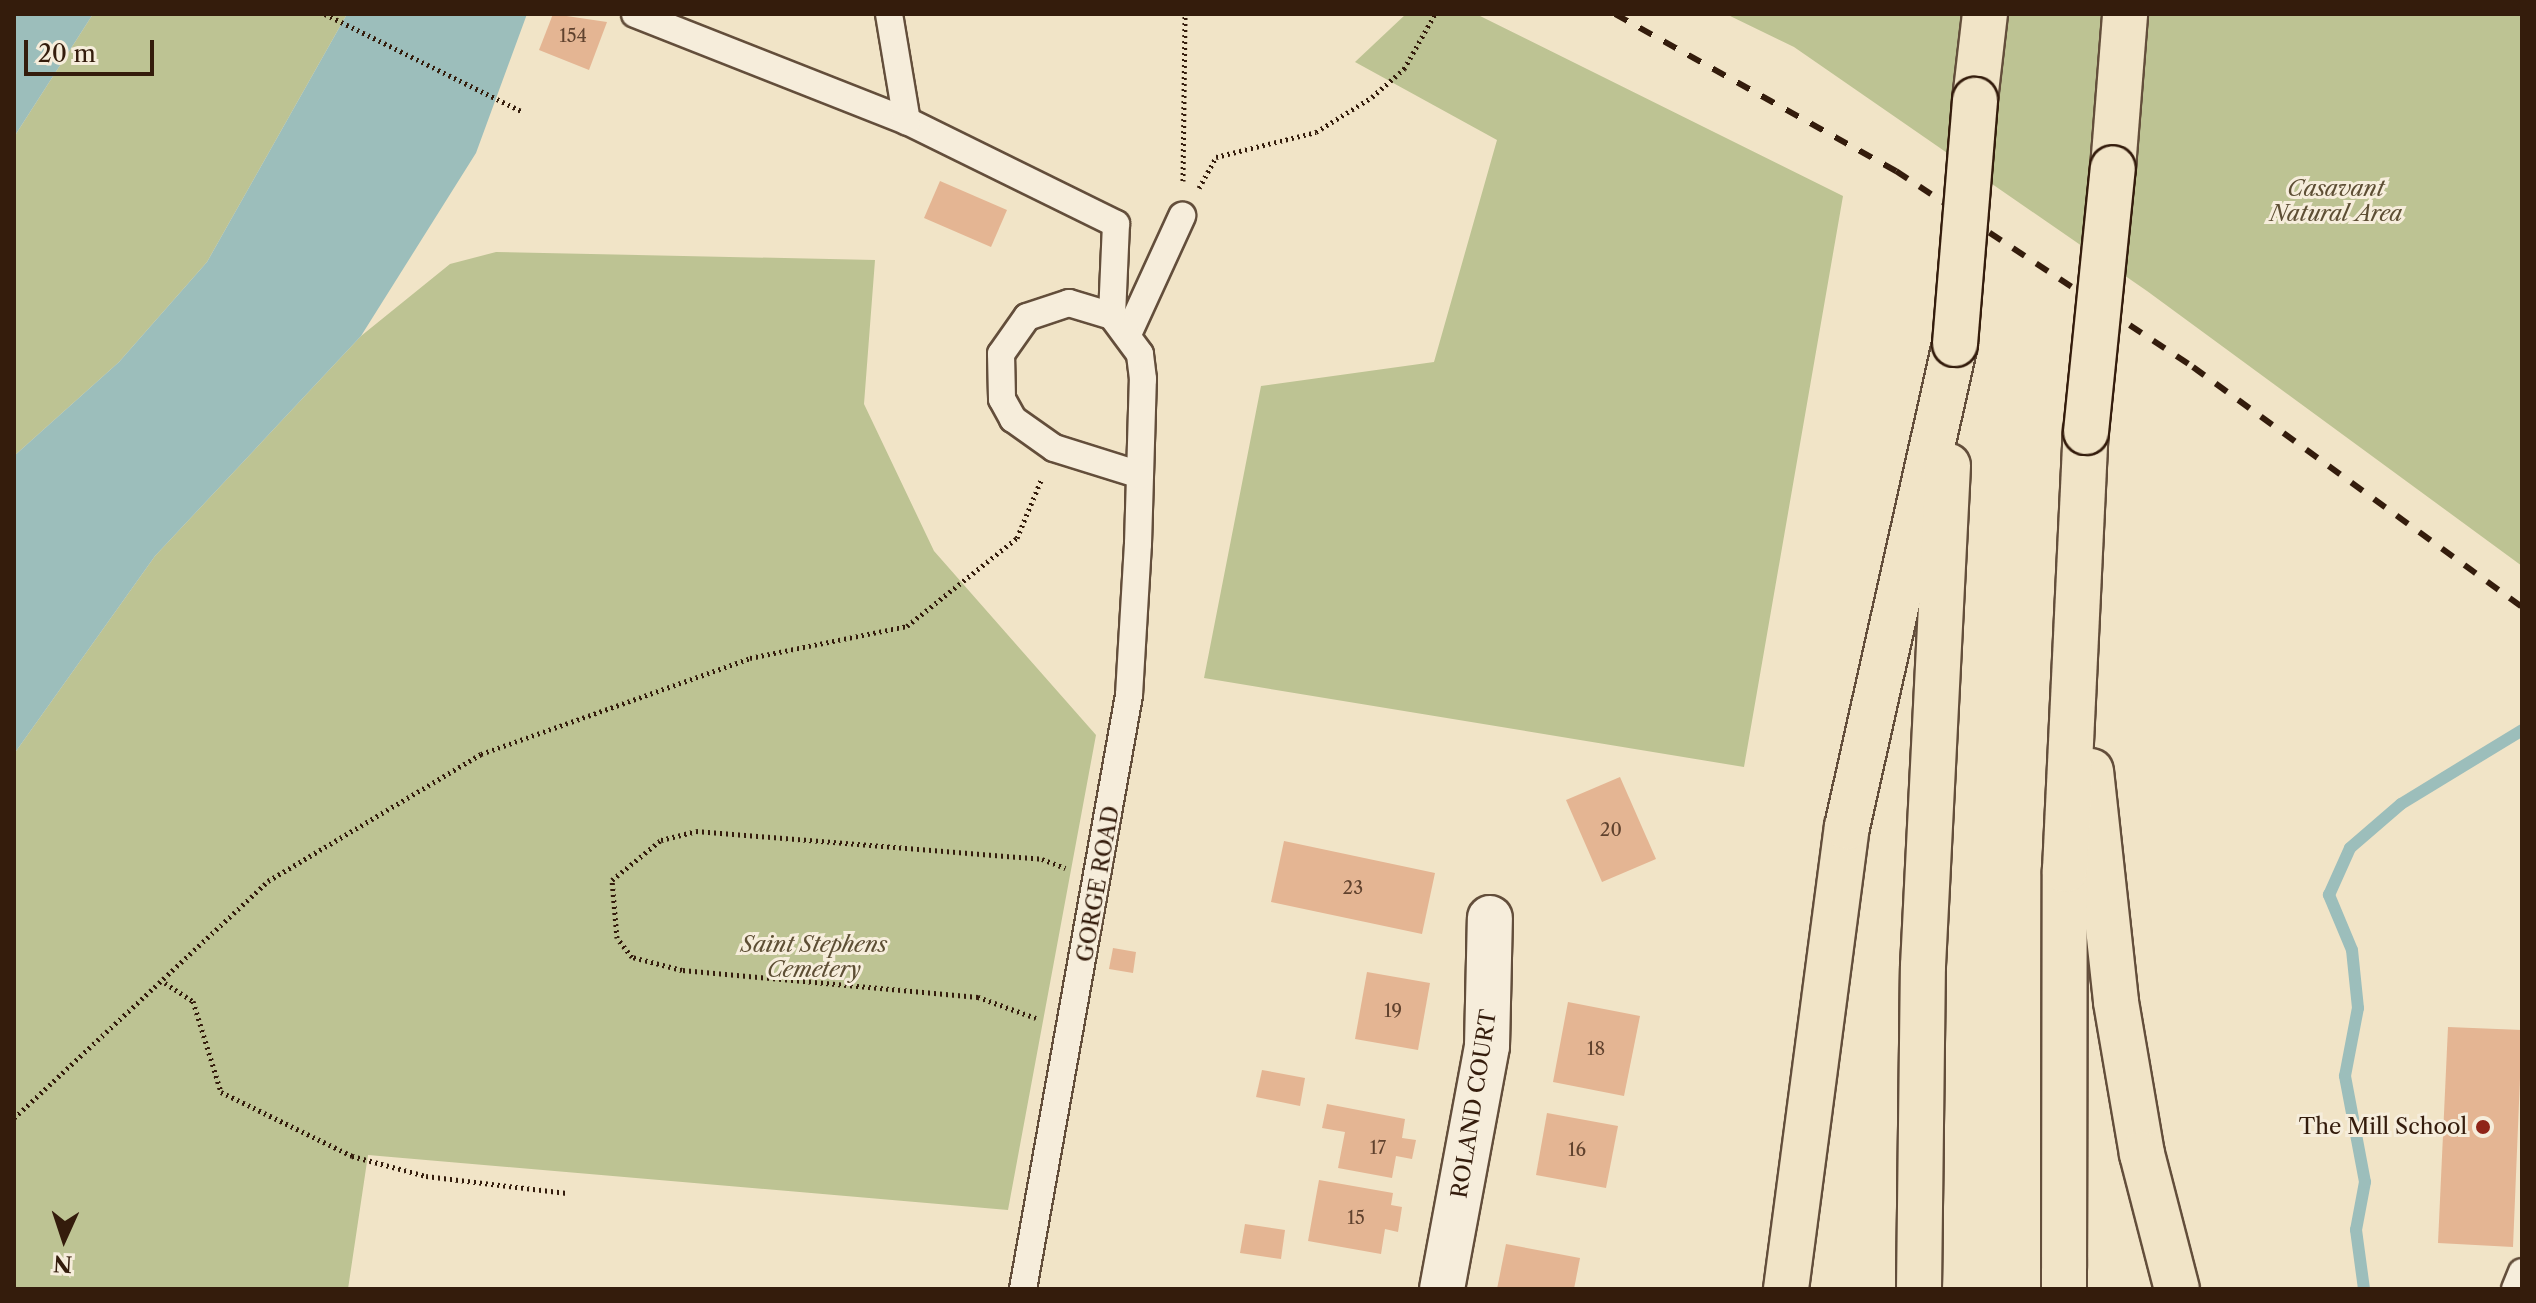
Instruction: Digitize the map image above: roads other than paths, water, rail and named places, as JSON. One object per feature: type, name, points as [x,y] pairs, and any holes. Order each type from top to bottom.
[{"type":"highway","points":[[1919,1289],[1923,966],[1955,344],[1985,14]]},
{"type":"highway","points":[[2064,1289],[2075,615],[2086,432],[2125,14]]},
{"type":"highway","points":[[1786,1289],[1847,827],[1955,344]]},
{"type":"highway","points":[[2075,615],[2116,1002],[2142,1154],[2177,1289]]},
{"type":"street","name":"ROLAND COURT","points":[[1442,1289],[1487,1046],[1490,918]]},
{"type":"lane","points":[[635,14],[907,121]]},
{"type":"lane","points":[[889,14],[907,121]]},
{"type":"lane","name":"GORGE ROAD","points":[[907,121],[1116,224],[1120,324],[1143,379],[1129,695],[1095,901],[1023,1289]]},
{"type":"lane","points":[[1140,475],[1054,448],[1013,419],[1002,399],[1001,354],[1027,317],[1047,306],[1092,305],[1120,324],[1182,216]]},
{"type":"lane","points":[[2515,1289],[2522,1272]]},
{"type":"water","points":[[14,14],[93,14],[14,137]]},
{"type":"water","points":[[347,14],[527,14],[476,153],[361,336],[155,556],[14,754],[14,456],[119,362],[207,262]]},
{"type":"waterway","points":[[2364,1289],[2356,1230],[2365,1182],[2345,1076],[2358,1008],[2352,950],[2329,895],[2350,848],[2401,804],[2522,730]]},
{"type":"railway","points":[[1615,14],[1896,171],[2193,367],[2522,607]]},
{"type":"place","name":"The Mill School","points":[[2483,1127]]},
{"type":"park label","name":"Casavant Natural Area","points":[[2336,200]]},
{"type":"park label","name":"Saint Stephens Cemetery","points":[[814,956]]}]
